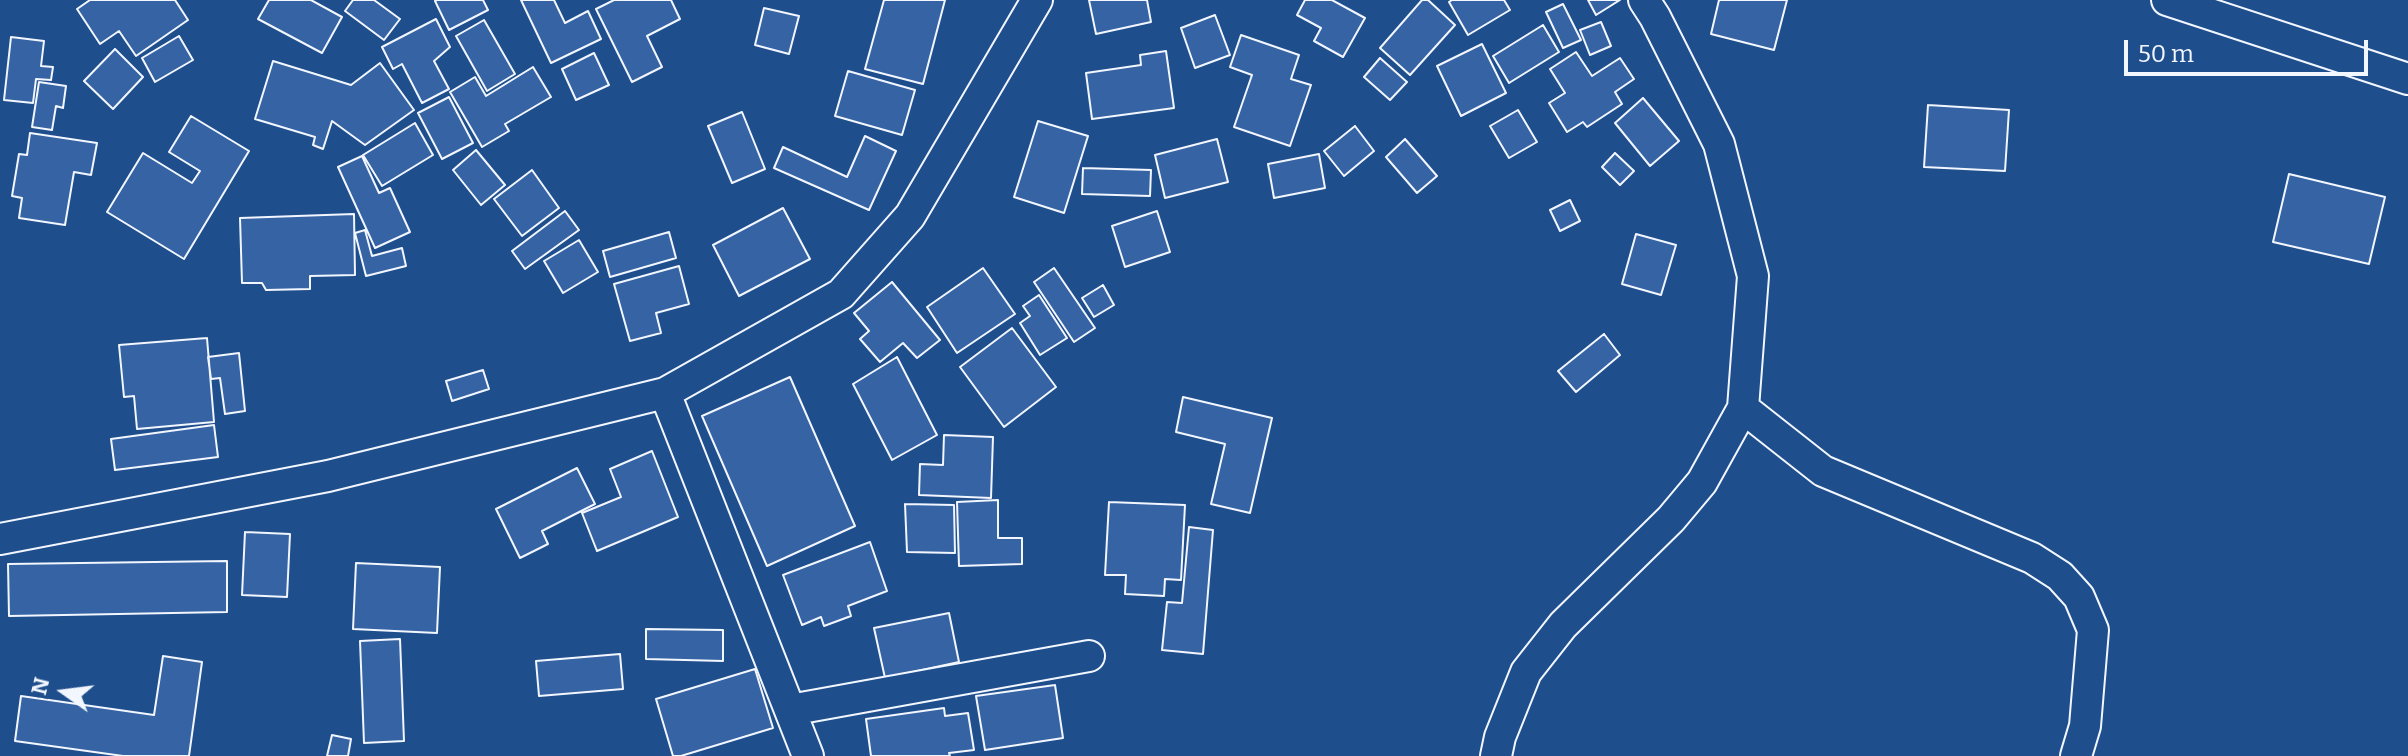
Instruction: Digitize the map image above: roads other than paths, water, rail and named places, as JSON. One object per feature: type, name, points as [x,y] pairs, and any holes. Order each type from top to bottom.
[{"type":"street","points":[[0,539],[328,476],[665,393],[841,294],[910,216],[1037,0]]},
{"type":"street","points":[[1496,756],[1500,737],[1526,672],[1563,625],[1671,519],[1702,482],[1743,408],[1753,276],[1719,144],[1644,0]]},
{"type":"street","points":[[2167,0],[2408,79]]},
{"type":"street","points":[[665,393],[808,756]]},
{"type":"street","points":[[1743,408],[1823,471],[2032,558],[2060,576],[2079,597],[2093,630],[2085,726],[2076,756]]},
{"type":"street","points":[[790,710],[1089,656]]}]
